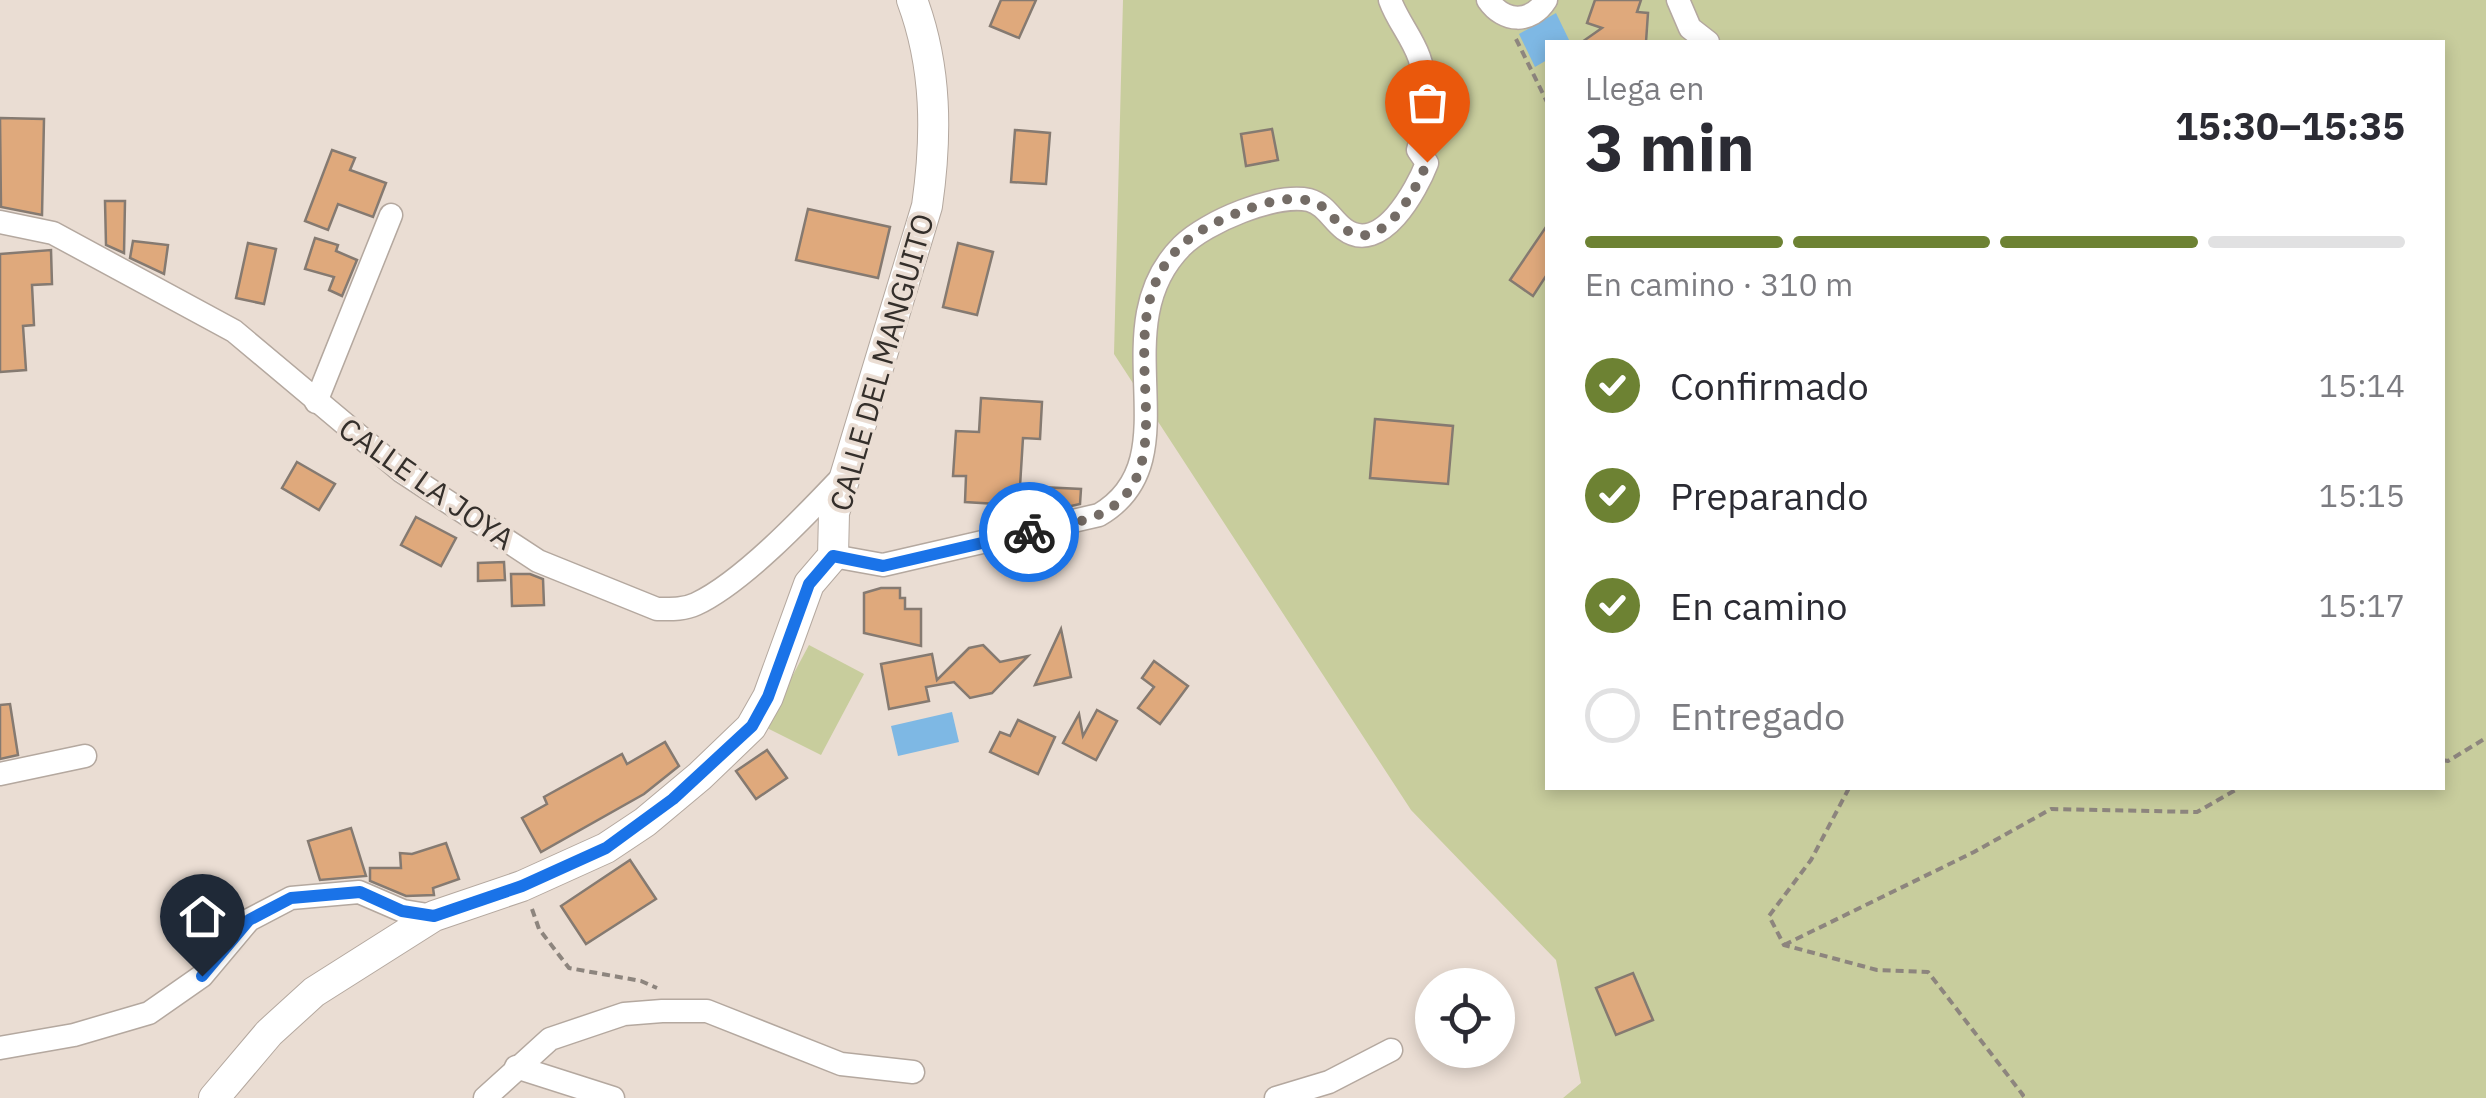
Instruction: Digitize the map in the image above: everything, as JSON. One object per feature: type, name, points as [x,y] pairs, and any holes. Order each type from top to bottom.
[{"type":"main road","name":"CALLE DEL MANGUITO","points":[[833,556],[834,513],[929,195],[934,153],[932,84],[923,29],[912,0]]},
{"type":"main road","points":[[219,1092],[269,1034],[314,992],[434,916],[522,886],[606,848],[645,822],[752,726],[768,697],[809,584],[833,556]]},
{"type":"street","points":[[833,556],[872,564],[901,562],[1099,515],[1124,497],[1139,474],[1144,450],[1144,342],[1148,308],[1160,274],[1183,245],[1197,233],[1236,214],[1297,200],[1320,205],[1352,233],[1370,234],[1394,218],[1416,185],[1427,162],[1418,150],[1426,121],[1426,89],[1420,58],[1390,0]]},
{"type":"street","points":[[1488,0],[1504,17],[1538,8]]},
{"type":"street","points":[[1678,0],[1690,28],[1705,40]]},
{"type":"street","points":[[316,402],[391,215]]},
{"type":"street","name":"CALLE LA JOYA","points":[[0,222],[53,233],[234,331],[400,470],[538,561],[657,609],[676,610],[694,605],[728,584],[805,517],[847,472]]},
{"type":"street","points":[[0,774],[86,756]]},
{"type":"street","points":[[0,1048],[74,1035],[149,1013],[202,976],[249,920],[291,898],[360,892],[402,911],[434,916]]},
{"type":"street","points":[[486,1098],[550,1038],[624,1014],[706,1011],[840,1064],[913,1072]]},
{"type":"street","points":[[1276,1098],[1329,1082],[1391,1050]]},
{"type":"street","points":[[516,1068],[613,1098]]},
{"type":"path","points":[[1538,8],[1515,36],[1545,98]]},
{"type":"path","points":[[2445,760],[2486,738]]},
{"type":"path","points":[[1848,790],[1811,860],[1770,916],[1784,945],[1877,970],[1928,972],[2023,1096],[2019,1098]]},
{"type":"path","points":[[1784,945],[1974,852],[2051,809],[2197,812],[2236,790]]},
{"type":"path","points":[[522,886],[540,928],[568,968],[641,981],[657,988]]},
{"type":"green space","points":[[1123,0],[2486,0],[2486,1098],[1563,1098],[1581,1083],[1556,960],[1411,810],[1114,354]]},
{"type":"green space","points":[[809,645],[864,674],[821,755],[765,727]]},
{"type":"water","points":[[1556,13],[1569,40],[1545,40],[1545,61],[1535,67],[1519,34]]},
{"type":"water","points":[[952,712],[959,742],[898,756],[891,726]]},
{"type":"building","points":[[1001,0],[1036,0],[1019,38],[990,26]]},
{"type":"building","points":[[1595,0],[1641,0],[1637,12],[1648,13],[1646,40],[1585,40],[1602,28],[1587,23]]},
{"type":"building","points":[[0,118],[44,119],[42,215],[1,207]]},
{"type":"building","points":[[1272,129],[1278,160],[1246,166],[1241,134]]},
{"type":"building","points":[[1015,130],[1050,133],[1046,184],[1011,182]]},
{"type":"building","points":[[332,150],[355,158],[350,170],[386,183],[373,217],[338,204],[328,230],[305,221]]},
{"type":"building","points":[[105,201],[125,201],[124,253],[106,245]]},
{"type":"building","points":[[808,209],[890,227],[878,278],[796,260]]},
{"type":"building","points":[[1545,228],[1545,278],[1533,296],[1510,280]]},
{"type":"building","points":[[315,238],[338,245],[336,251],[357,260],[342,296],[329,290],[334,277],[305,269]]},
{"type":"building","points":[[133,241],[168,245],[164,274],[130,258]]},
{"type":"building","points":[[248,243],[276,249],[264,304],[236,298]]},
{"type":"building","points":[[958,243],[993,252],[977,315],[943,307]]},
{"type":"building","points":[[51,250],[52,284],[32,285],[34,325],[23,326],[26,370],[0,372],[0,254]]},
{"type":"building","points":[[981,398],[1042,402],[1040,439],[1023,438],[1020,486],[1081,489],[1080,504],[1049,511],[1049,507],[965,502],[966,476],[953,476],[956,431],[979,432]]},
{"type":"building","points":[[1375,419],[1453,426],[1448,484],[1370,478]]},
{"type":"building","points":[[297,462],[335,484],[319,510],[282,488]]},
{"type":"building","points":[[416,517],[456,538],[441,566],[401,545]]},
{"type":"building","points":[[504,562],[505,580],[478,581],[478,563]]},
{"type":"building","points":[[511,574],[543,579],[544,605],[512,606]]},
{"type":"building","points":[[900,588],[905,609],[921,609],[921,646],[864,633],[864,593]]},
{"type":"building","points":[[1061,629],[1071,677],[1035,685]]},
{"type":"building","points":[[983,645],[1000,662],[1028,656],[992,693],[970,698],[954,682],[926,687],[929,701],[889,709],[881,664],[932,654],[937,680],[969,648]]},
{"type":"building","points":[[1154,661],[1188,686],[1160,724],[1138,708],[1154,687],[1142,678]]},
{"type":"building","points":[[10,704],[18,755],[0,759],[0,705]]},
{"type":"building","points":[[1097,710],[1117,721],[1096,760],[1063,743],[1079,714],[1083,736]]},
{"type":"building","points":[[1018,720],[1055,737],[1038,774],[990,752],[1000,732],[1010,736]]},
{"type":"building","points":[[665,742],[679,766],[644,794],[541,852],[522,818],[547,804],[544,797],[622,754],[627,764]]},
{"type":"building","points":[[767,750],[787,778],[756,799],[736,771]]},
{"type":"building","points":[[351,828],[366,876],[320,880],[308,841]]},
{"type":"building","points":[[446,843],[459,879],[433,888],[434,895],[406,896],[370,881],[370,868],[401,868],[400,853],[412,854]]},
{"type":"building","points":[[630,860],[656,899],[586,944],[561,906]]},
{"type":"building","points":[[1633,973],[1653,1020],[1616,1035],[1596,988]]},
{"type":"way so far","points":[[1029,532],[1099,515],[1124,497],[1139,474],[1144,450],[1144,325],[1160,274],[1183,245],[1197,233],[1236,214],[1297,200],[1320,205],[1352,233],[1370,234],[1386,226],[1401,210],[1427,162]]},
{"type":"route","points":[[202,976],[249,920],[291,898],[360,892],[402,911],[434,916],[522,886],[606,848],[673,799],[752,726],[768,697],[809,584],[833,556],[883,566],[1029,532]]}]
